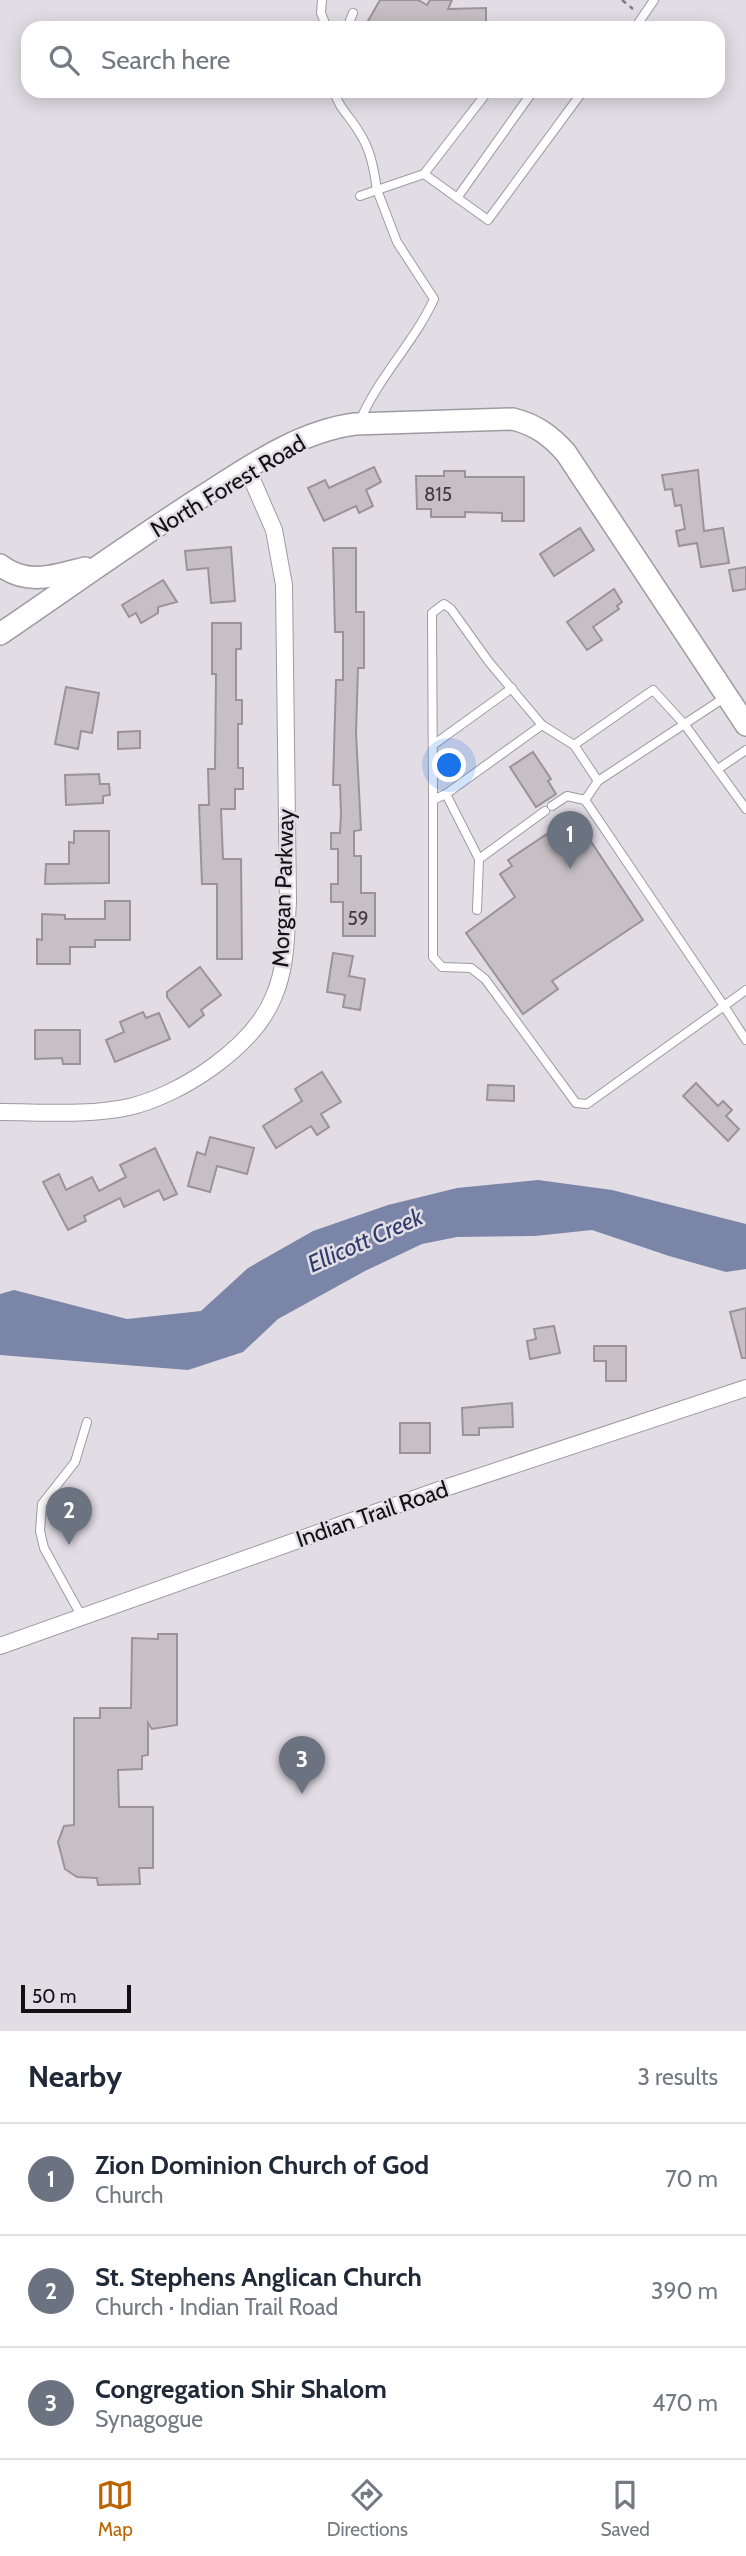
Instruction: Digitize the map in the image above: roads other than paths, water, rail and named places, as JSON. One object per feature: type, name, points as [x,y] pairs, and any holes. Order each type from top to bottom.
[{"type":"street","name":"North Forest Road","points":[[0,634],[100,563],[247,468],[332,427],[513,419],[533,424],[552,437],[604,507],[746,725]]},
{"type":"street","name":"Morgan Parkway","points":[[0,1112],[106,1111],[153,1099],[206,1070],[243,1040],[262,1019],[275,995],[286,947],[288,901],[285,585],[274,530],[247,468]]},
{"type":"street","points":[[0,565],[12,574],[29,579],[100,563]]},
{"type":"street","name":"Indian Trail Road","points":[[0,1646],[439,1490],[746,1388]]},
{"type":"lane","points":[[322,0],[321,13],[324,21]]},
{"type":"lane","points":[[640,21],[654,0]]},
{"type":"lane","points":[[350,21],[353,13]]},
{"type":"lane","points":[[336,98],[339,109],[361,134],[372,160],[377,190],[397,242],[434,299],[411,341],[391,364],[359,424]]},
{"type":"lane","points":[[360,196],[424,174],[483,98]]},
{"type":"lane","points":[[457,198],[528,98]]},
{"type":"lane","points":[[424,174],[488,220],[578,98]]},
{"type":"lane","points":[[598,781],[574,745],[542,725],[489,662],[451,609],[444,604],[436,607],[432,612],[433,957],[442,967],[471,968],[485,979],[576,1103],[587,1104],[746,990]]},
{"type":"lane","points":[[433,745],[512,688]]},
{"type":"lane","points":[[574,745],[653,690],[685,725],[746,809]]},
{"type":"lane","points":[[585,800],[598,781],[727,696]]},
{"type":"lane","points":[[433,800],[446,794],[542,725]]},
{"type":"lane","points":[[718,769],[746,750]]},
{"type":"lane","points":[[446,794],[479,859],[477,910]]},
{"type":"lane","points":[[479,859],[567,796],[585,800],[746,1040]]},
{"type":"lane","points":[[82,1617],[44,1548],[40,1531],[42,1504],[75,1462],[87,1422]]},
{"type":"water","name":"Ellicott Creek","points":[[538,1180],[612,1190],[746,1224],[746,1269],[726,1272],[592,1230],[535,1236],[457,1237],[422,1244],[365,1271],[278,1319],[243,1352],[188,1370],[0,1355],[0,1294],[14,1290],[127,1319],[201,1311],[248,1268],[313,1231],[388,1205],[457,1188]]},
{"type":"place","name":"Zion Dominion Church of God","points":[[570,869]]},
{"type":"place","name":"St. Stephens Anglican Church","points":[[69,1545]]},
{"type":"place","name":"Congregation Shir Shalom","points":[[302,1794]]}]
